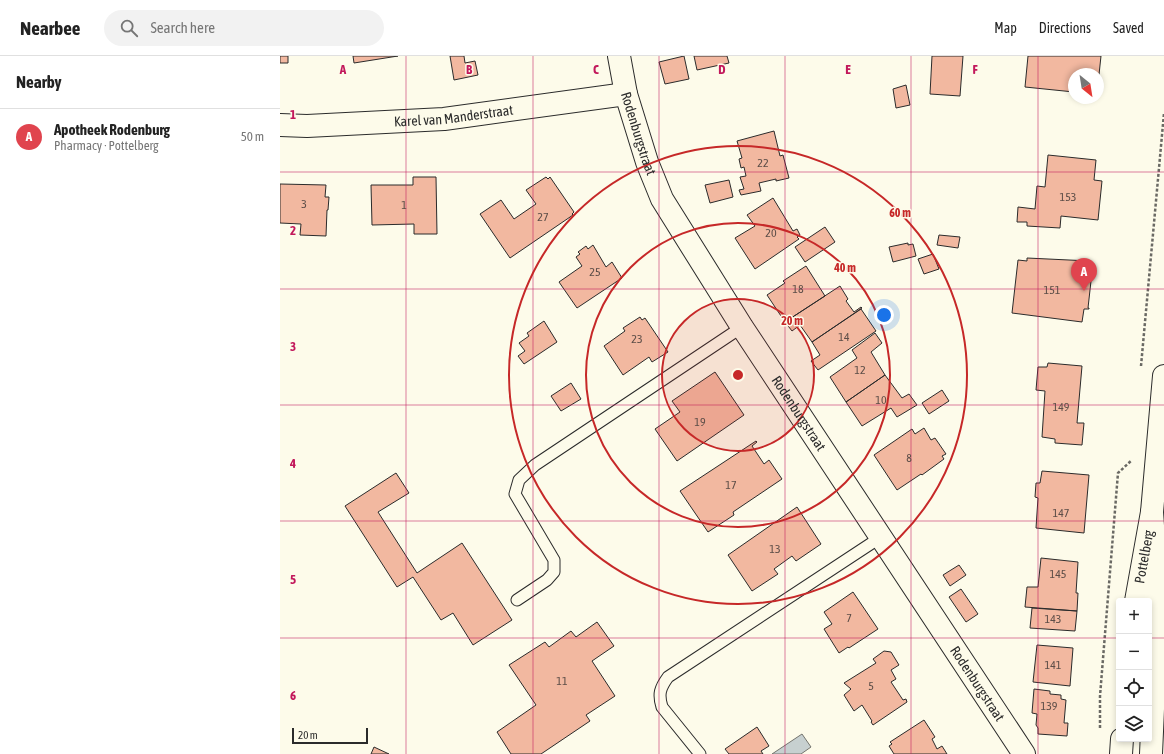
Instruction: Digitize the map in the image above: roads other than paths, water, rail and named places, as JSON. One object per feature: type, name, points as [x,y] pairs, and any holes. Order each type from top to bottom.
[{"type":"street","name":"Rodenburgstraat","points":[[619,56],[626,94],[647,162],[662,199],[684,237],[742,328],[1024,753]]},
{"type":"street","name":"Karel van Manderstraat","points":[[280,125],[307,126],[444,119],[626,94]]},
{"type":"street","name":"Pottelberg","points":[[1137,598],[1152,512],[1164,376]]},
{"type":"street","name":"Pottelberg","points":[[1152,512],[1158,596],[1155,740]]},
{"type":"street","points":[[1121,754],[1122,742]]},
{"type":"lane","points":[[517,600],[547,580],[554,572],[554,560],[515,494],[519,480],[535,465],[742,328]]},
{"type":"lane","points":[[700,754],[662,707],[659,698],[662,686],[668,677],[881,537]]},
{"type":"place","name":"Apotheek Rodenburg","points":[[1084,291]]}]
